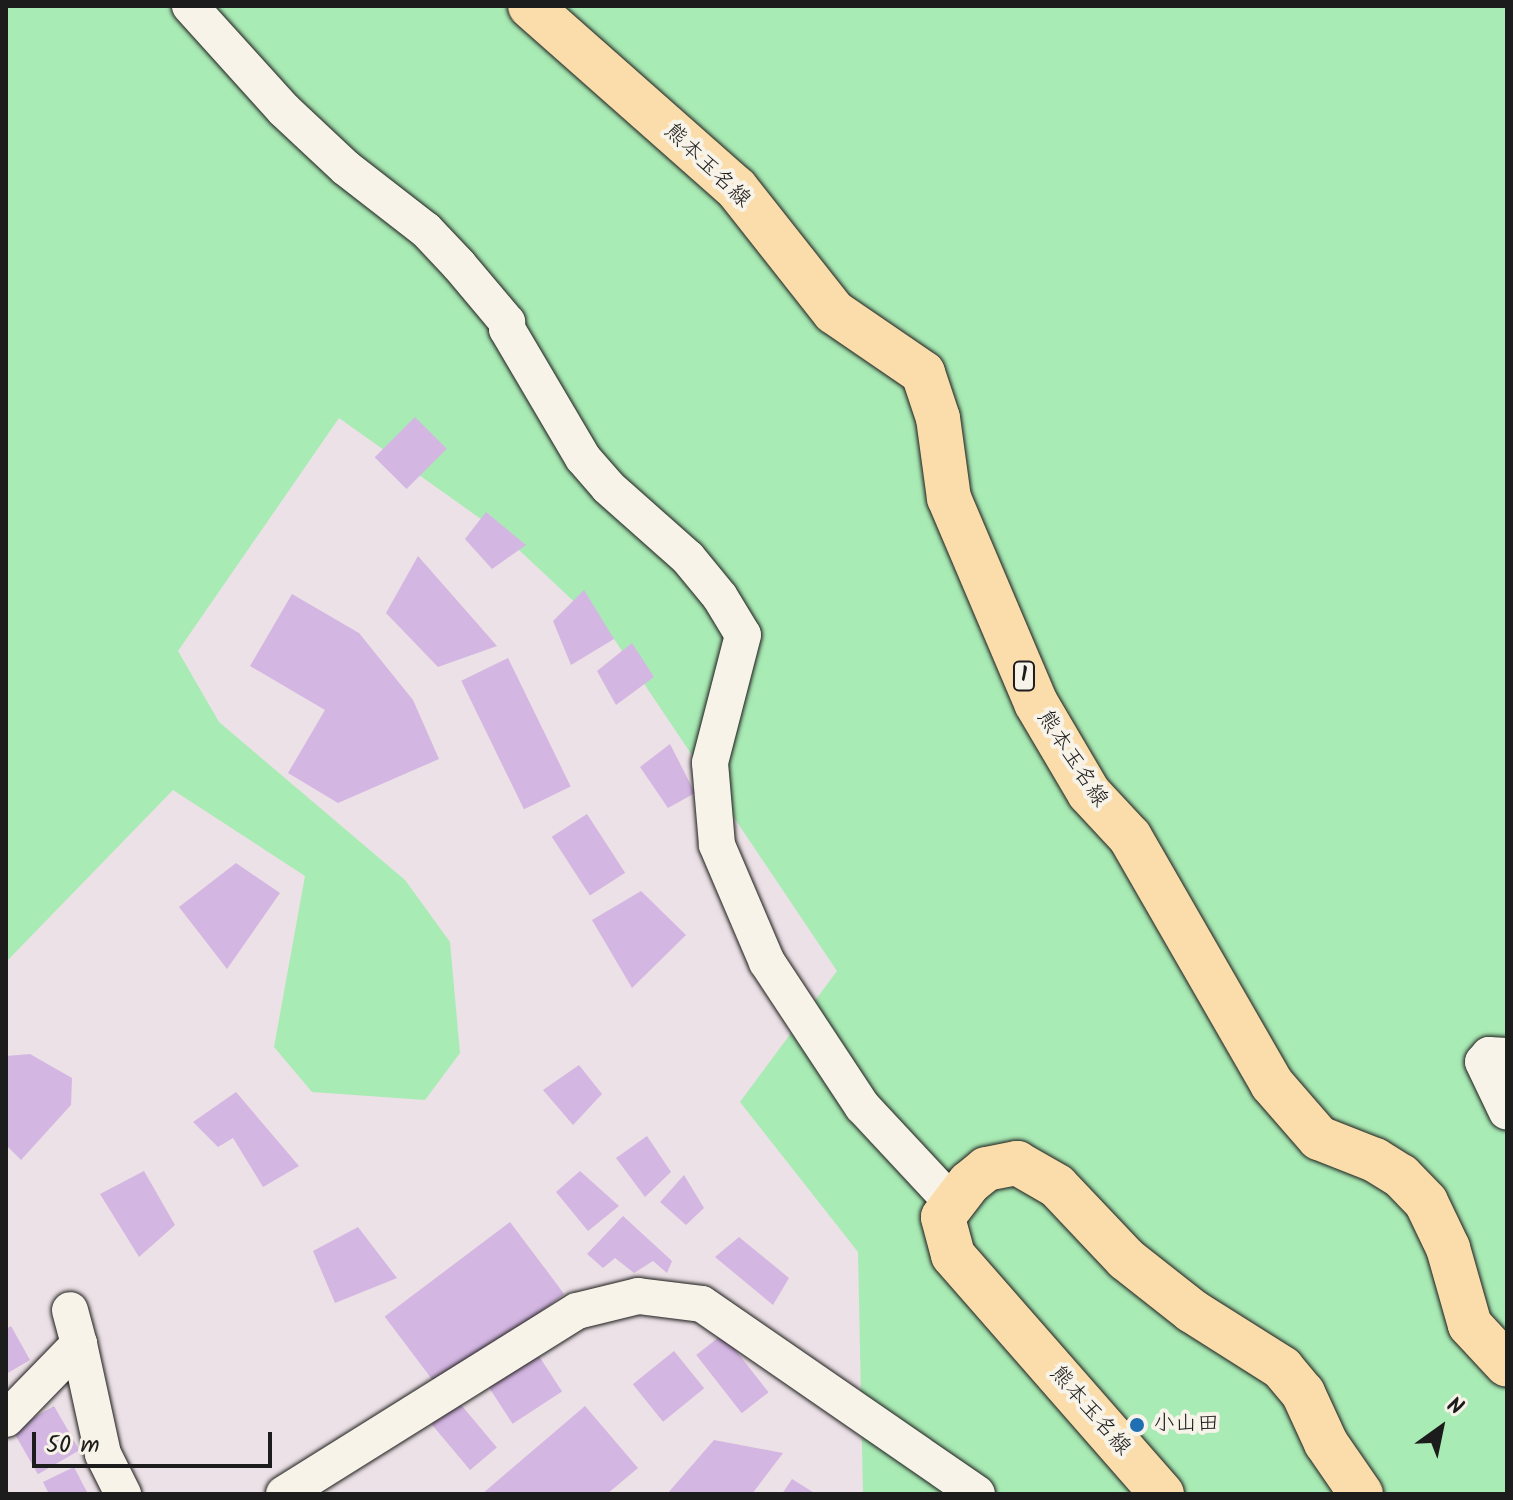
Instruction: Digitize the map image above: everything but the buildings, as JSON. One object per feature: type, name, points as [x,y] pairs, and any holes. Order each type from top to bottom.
[{"type":"main road","name":"熊本玉名線","points":[[530,6],[736,188],[834,312],[923,373],[938,418],[949,498],[1036,703],[1089,793],[1130,837],[1272,1084],[1319,1138],[1375,1160],[1401,1176],[1426,1202],[1448,1248],[1470,1325],[1507,1365]]},
{"type":"main road","points":[[943,1217],[969,1183],[986,1169],[1017,1163],[1057,1186],[1126,1259],[1192,1311],[1282,1368],[1303,1393],[1326,1443],[1361,1494]]},
{"type":"main road","name":"熊本玉名線","points":[[943,1217],[953,1255],[1162,1494]]},
{"type":"street","points":[[190,6],[284,110],[346,168],[426,230],[459,265],[507,322],[507,329],[583,458],[608,487],[688,558],[720,597],[743,635],[710,763],[717,845],[767,962],[862,1106],[947,1197],[943,1217]]},
{"type":"street","points":[[1507,1056],[1489,1055],[1483,1062],[1507,1112]]},
{"type":"street","points":[[284,1494],[577,1311],[638,1296],[702,1304],[977,1494]]},
{"type":"street","points":[[6,1419],[75,1327],[103,1454],[123,1494]]},
{"type":"green space","points":[[6,6],[1507,6],[1507,1494],[863,1494],[858,1252],[740,1102],[837,971],[614,639],[502,534],[339,418],[178,651],[219,722],[405,880],[450,942],[460,1053],[425,1100],[312,1092],[274,1047],[305,876],[173,790],[6,962]]},
{"type":"place","name":"小山田","points":[[1137,1425]]}]
